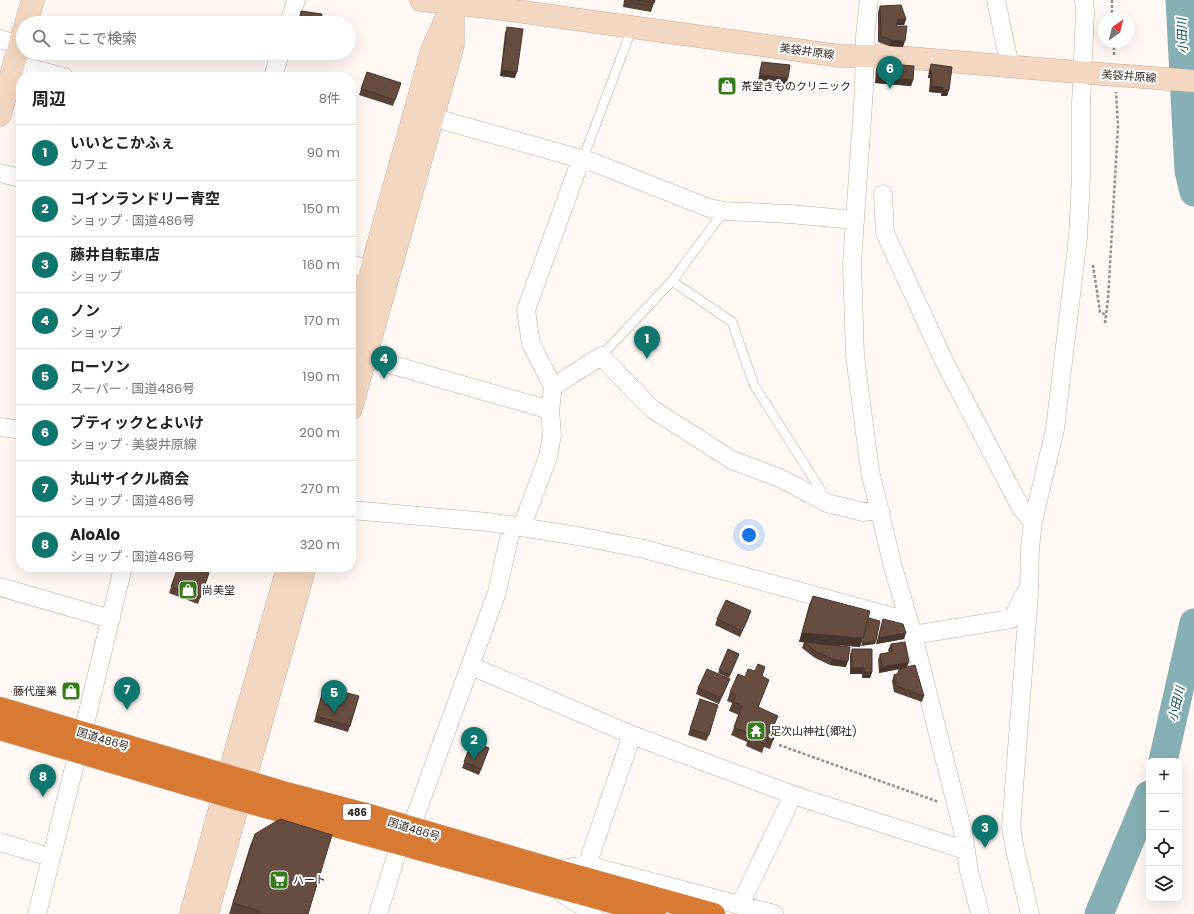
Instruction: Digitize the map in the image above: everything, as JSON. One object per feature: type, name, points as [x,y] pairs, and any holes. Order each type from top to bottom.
[{"type":"highway","name":"国道486号","points":[[0,708],[80,742],[235,788],[376,817],[407,836],[554,878],[714,914]]},
{"type":"highway","name":"国道486号","points":[[0,729],[80,742]]},
{"type":"highway","name":"国道486号","points":[[554,878],[655,914]]},
{"type":"street","points":[[28,16],[33,0]]},
{"type":"street","points":[[291,16],[296,0]]},
{"type":"street","name":"美袋井原線","points":[[421,0],[453,2],[840,56],[886,56],[1194,81]]},
{"type":"street","points":[[869,0],[865,37],[864,89],[852,263],[855,356],[870,471],[893,567],[963,832],[969,871],[980,914]]},
{"type":"street","points":[[996,0],[1010,67]]},
{"type":"street","points":[[1030,914],[1011,827],[1030,589],[1030,547],[1033,522],[1055,429],[1078,237],[1081,176],[1081,105],[1086,73],[1084,0]]},
{"type":"street","points":[[356,351],[424,114],[432,50],[453,2]]},
{"type":"street","points":[[0,116],[14,45]]},
{"type":"street","points":[[37,60],[56,72]]},
{"type":"street","points":[[275,72],[278,60]]},
{"type":"street","points":[[424,114],[581,160],[629,176],[709,208],[724,211],[790,214],[855,220]]},
{"type":"street","points":[[356,351],[361,267],[424,114]]},
{"type":"street","points":[[378,914],[393,866],[407,836],[471,666],[497,592],[517,526],[548,457],[552,435],[550,410],[553,387],[531,344],[526,310],[581,160]]},
{"type":"street","points":[[0,173],[16,177]]},
{"type":"street","points":[[883,194],[885,233],[946,365],[1021,508],[1033,522]]},
{"type":"street","points":[[356,351],[550,410]]},
{"type":"street","points":[[553,387],[601,356],[652,409],[732,460],[782,479],[827,503],[863,512],[880,510]]},
{"type":"street","points":[[0,427],[16,429]]},
{"type":"street","points":[[356,510],[517,526],[644,549],[910,628],[1011,619],[1016,614],[1024,593],[1030,589]]},
{"type":"street","points":[[37,914],[122,572]]},
{"type":"street","points":[[207,914],[235,788],[287,572]]},
{"type":"street","points":[[191,914],[235,788],[304,572]]},
{"type":"street","points":[[0,587],[111,619]]},
{"type":"street","points":[[471,666],[632,735],[793,794],[965,850]]},
{"type":"street","points":[[587,865],[632,735]]},
{"type":"street","points":[[740,905],[793,794]]},
{"type":"street","points":[[0,842],[50,857]]},
{"type":"street","points":[[593,914],[554,878],[587,865],[774,914]]},
{"type":"lane","points":[[581,160],[586,153],[628,39],[631,26]]},
{"type":"lane","points":[[601,356],[672,281],[724,211]]},
{"type":"lane","points":[[672,281],[732,322],[754,385],[819,487],[827,503]]},
{"type":"path","points":[[1112,0],[1112,12]]},
{"type":"path","points":[[1114,48],[1114,57]]},
{"type":"path","points":[[1105,324],[1118,126],[1116,88]]},
{"type":"path","points":[[1092,259],[1100,312],[1106,315]]},
{"type":"path","points":[[779,745],[946,804],[956,805]]},
{"type":"building","points":[[637,0],[655,0],[654,3]]},
{"type":"building","points":[[901,5],[906,19],[898,19],[896,26],[907,26],[905,41],[891,40],[881,36],[880,6]]},
{"type":"building","points":[[301,11],[322,14],[322,16],[301,16]]},
{"type":"building","points":[[507,27],[523,29],[517,72],[502,70]]},
{"type":"building","points":[[762,62],[790,65],[788,78],[760,75]]},
{"type":"building","points":[[879,63],[914,66],[913,80],[877,77]]},
{"type":"building","points":[[931,64],[952,67],[949,90],[943,90],[943,87],[931,86]]},
{"type":"building","points":[[367,72],[401,83],[395,100],[361,89]]},
{"type":"building","points":[[176,572],[209,573],[200,598],[171,587]]},
{"type":"building","points":[[813,596],[870,611],[863,638],[802,633]]},
{"type":"building","points":[[726,600],[751,611],[742,631],[717,619]]},
{"type":"building","points":[[869,618],[880,621],[876,641],[862,643]]},
{"type":"building","points":[[883,619],[903,624],[906,633],[879,638]]},
{"type":"building","points":[[804,642],[850,647],[848,661],[832,659],[817,652]]},
{"type":"building","points":[[905,642],[909,662],[882,667],[880,654],[892,652],[891,644]]},
{"type":"building","points":[[728,649],[739,654],[730,675],[719,670]]},
{"type":"building","points":[[852,649],[872,649],[872,672],[864,672],[864,668],[852,668]]},
{"type":"building","points":[[758,664],[765,667],[762,676],[769,680],[758,707],[778,716],[773,727],[778,729],[773,740],[768,738],[765,744],[749,737],[750,734],[734,727],[742,706],[733,702],[736,695],[730,692],[738,674],[745,677],[748,669],[755,671]]},
{"type":"building","points":[[915,665],[924,696],[896,686],[894,675],[899,673],[899,669]]},
{"type":"building","points":[[707,669],[730,679],[721,698],[698,688]]},
{"type":"building","points":[[324,687],[359,696],[350,726],[316,716]]},
{"type":"building","points":[[700,699],[718,705],[709,735],[690,729]]},
{"type":"building","points":[[472,741],[489,748],[481,769],[464,762]]},
{"type":"building","name":"ハート","points":[[280,819],[332,835],[308,914],[258,914],[259,911],[233,903],[255,834]]},
{"type":"waterway","name":"小田川","points":[[1180,0],[1189,171],[1194,192]]},
{"type":"waterway","name":"小田川","points":[[1164,758],[1194,623]]},
{"type":"waterway","name":"小田川","points":[[1099,914],[1146,802]]},
{"type":"place","name":"茶堂きものクリニック","points":[[727,86]]},
{"type":"place","name":"ブティックとよいけ","points":[[890,89]]},
{"type":"place","name":"いいとこかふぇ","points":[[647,359]]},
{"type":"place","name":"ノン","points":[[384,379]]},
{"type":"place","name":"尚美堂","points":[[188,590]]},
{"type":"place","name":"藤代産業","points":[[71,691]]},
{"type":"place","name":"丸山サイクル商会","points":[[127,710]]},
{"type":"place","name":"ローソン","points":[[334,713]]},
{"type":"place","name":"足次山神社(郷社)","points":[[756,731]]},
{"type":"place","name":"コインランドリー青空","points":[[474,760]]},
{"type":"place","name":"AloAlo","points":[[43,797]]},
{"type":"place","name":"藤井自転車店","points":[[985,848]]},
{"type":"place","name":"ハート","points":[[279,880]]}]
